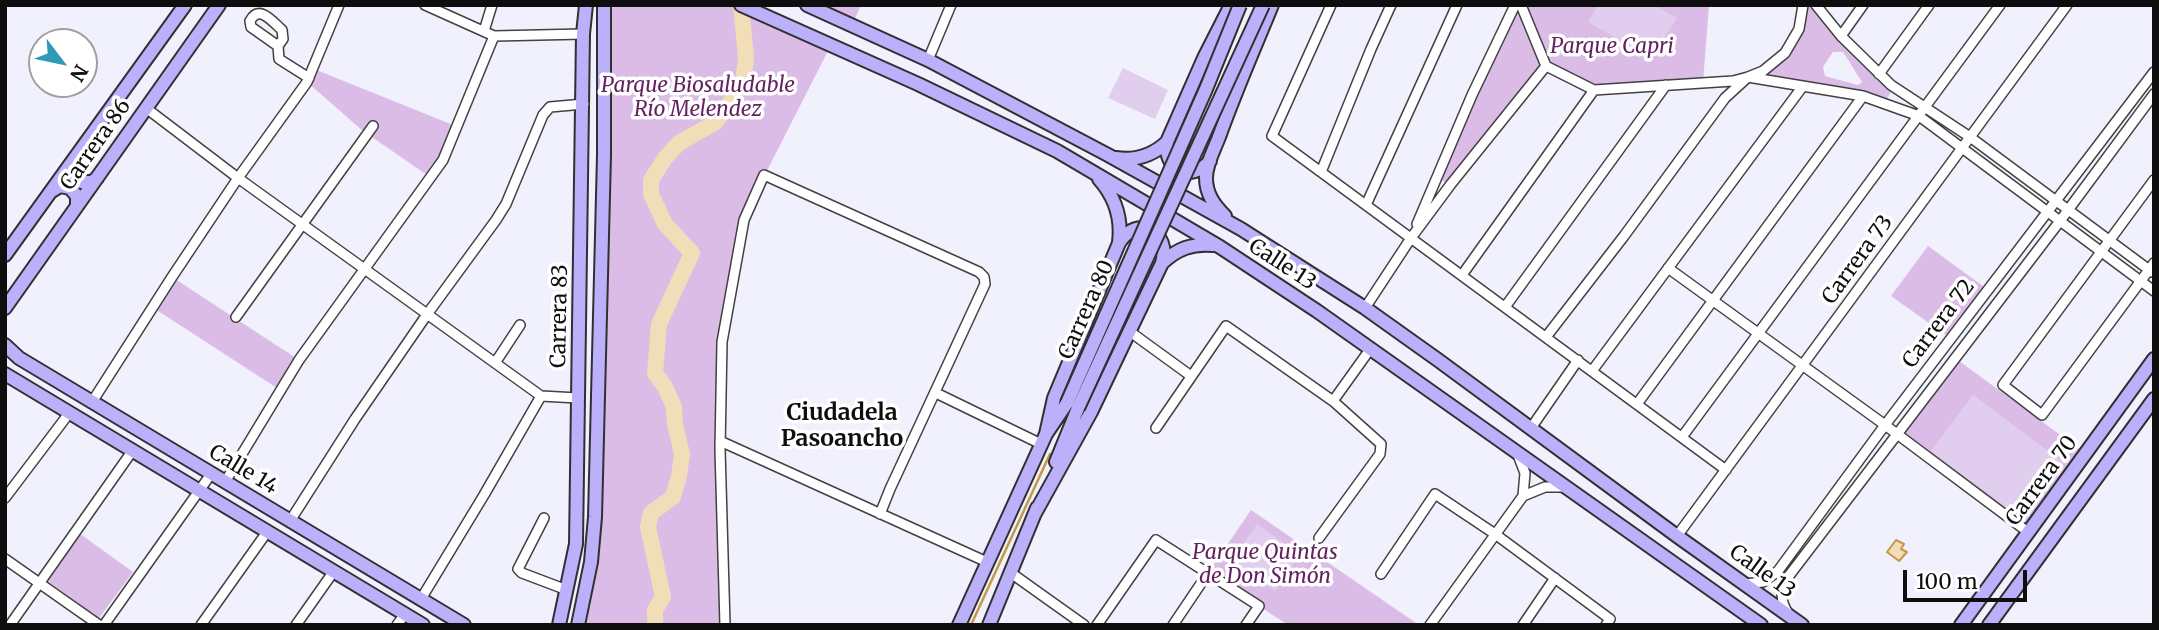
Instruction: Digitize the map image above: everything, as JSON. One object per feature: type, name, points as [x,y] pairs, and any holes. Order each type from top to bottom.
[{"type":"main road","name":"Carrera 86","points":[[5,255],[185,5]]},
{"type":"main road","name":"Carrera 86","points":[[5,308],[219,5]]},
{"type":"main road","name":"Carrera 83","points":[[559,625],[576,544],[583,34],[586,5]]},
{"type":"main road","name":"Carrera 83","points":[[578,625],[593,545],[604,155],[604,5]]},
{"type":"main road","name":"Calle 13","points":[[741,5],[918,83],[1057,151],[1220,247],[1371,348],[1754,623]]},
{"type":"main road","name":"Calle 13","points":[[807,5],[928,60],[1241,229],[1365,308],[1797,621]]},
{"type":"main road","points":[[1210,160],[1199,170],[1184,172],[1177,169],[1167,157],[1167,142],[1231,5]]},
{"type":"main road","name":"Carrera 80","points":[[989,625],[1034,515],[1072,405],[1240,5]]},
{"type":"main road","name":"Carrera 80","points":[[959,625],[1044,439],[1072,405],[1263,5]]},
{"type":"main road","points":[[1241,229],[1212,202],[1206,178],[1232,100],[1272,5]]},
{"type":"main road","points":[[583,137],[590,160],[599,160],[604,155]]},
{"type":"main road","points":[[1108,155],[1135,159],[1152,153],[1167,142]]},
{"type":"main road","points":[[73,161],[71,173],[75,178],[86,183],[97,178]]},
{"type":"main road","points":[[1092,172],[1106,187],[1115,204],[1120,223],[1119,243]]},
{"type":"main road","points":[[581,180],[589,175],[598,178],[599,197],[602,200]]},
{"type":"main road","points":[[51,192],[60,187],[70,188],[77,196],[77,206]]},
{"type":"main road","points":[[1034,515],[1091,412],[1162,263],[1164,246],[1154,232],[1136,228],[1128,232],[1119,243],[1054,398],[1044,439]]},
{"type":"main road","points":[[1162,263],[1189,246],[1200,244],[1220,247]]},
{"type":"main road","name":"Calle 14","points":[[5,345],[19,358],[464,625]]},
{"type":"main road","name":"Carrera 70","points":[[1961,625],[2154,359]]},
{"type":"main road","name":"Calle 14","points":[[5,374],[334,571],[401,619],[423,625]]},
{"type":"main road","name":"Carrera 70","points":[[1989,625],[2154,399]]},
{"type":"main road","points":[[576,544],[584,554],[589,552],[593,545]]},
{"type":"main road","points":[[571,573],[575,568],[581,567],[586,570],[588,578]]},
{"type":"main road","points":[[1990,585],[1988,594],[1993,601],[2001,603],[2008,598]]},
{"type":"street","points":[[92,402],[172,277],[309,78],[340,5]]},
{"type":"street","points":[[425,5],[494,36],[583,34]]},
{"type":"street","points":[[484,31],[492,5]]},
{"type":"street","points":[[928,60],[951,5]]},
{"type":"street","points":[[1331,5],[1272,136],[1726,470]]},
{"type":"street","points":[[1321,172],[1391,5]]},
{"type":"street","points":[[1366,205],[1457,5]]},
{"type":"street","points":[[1412,238],[1472,95],[1515,5]]},
{"type":"street","points":[[1521,5],[1546,66],[1594,90],[1748,78],[1763,71],[1785,53],[1799,29],[1803,5]]},
{"type":"street","points":[[1816,5],[1841,36],[1879,74],[1962,148],[2154,291]]},
{"type":"street","points":[[1841,36],[1864,5]]},
{"type":"street","points":[[1879,74],[1929,5]]},
{"type":"street","points":[[1682,437],[2000,5]]},
{"type":"street","name":"Carrera 73","points":[[1677,536],[2067,5]]},
{"type":"street","points":[[225,482],[299,359],[443,160],[494,36]]},
{"type":"street","points":[[278,46],[279,59],[309,78]]},
{"type":"street","points":[[1365,308],[1451,184],[1546,66]]},
{"type":"street","name":"Carrera 72","points":[[1745,584],[1763,582],[1778,571],[1885,425],[2154,72]]},
{"type":"street","points":[[1546,337],[1725,98],[1748,78],[1863,96],[1922,112],[1970,137],[2110,240],[2152,268],[2042,415],[2003,385],[2110,240],[2154,180]]},
{"type":"street","points":[[1505,307],[1667,85]]},
{"type":"street","points":[[1881,101],[1890,94],[1891,85]]},
{"type":"street","points":[[1592,371],[1803,86]]},
{"type":"street","points":[[1462,275],[1594,90]]},
{"type":"street","name":"Carrera 72","points":[[1797,621],[1783,605],[1784,583],[2069,210],[2154,94]]},
{"type":"street","points":[[1637,404],[1863,96]]},
{"type":"street","points":[[290,521],[355,419],[506,204],[543,115],[550,107],[584,104]]},
{"type":"street","points":[[146,108],[541,396],[578,398]]},
{"type":"street","points":[[236,317],[373,126]]},
{"type":"street","points":[[725,625],[720,442],[722,342],[744,220],[764,175],[984,276],[985,284],[880,514]]},
{"type":"street","points":[[1668,268],[2028,532]]},
{"type":"street","points":[[495,362],[520,326]]},
{"type":"street","points":[[1156,428],[1226,326],[1332,401],[1378,438],[1382,448],[1380,454],[1319,538]]},
{"type":"street","points":[[1129,331],[1191,376]]},
{"type":"street","points":[[1332,401],[1371,348]]},
{"type":"street","points":[[1531,428],[1578,360]]},
{"type":"street","points":[[936,393],[1044,439]]},
{"type":"street","points":[[421,599],[541,396]]},
{"type":"street","points":[[5,498],[70,412]]},
{"type":"street","points":[[720,442],[987,562]]},
{"type":"street","points":[[1513,448],[1525,473],[1523,496]]},
{"type":"street","points":[[10,625],[133,450]]},
{"type":"street","points":[[5,559],[101,625],[211,474]]},
{"type":"street","points":[[1430,625],[1523,496],[1545,487],[1569,488]]},
{"type":"street","points":[[1381,574],[1435,494],[1555,578],[1608,622]]},
{"type":"street","points":[[544,518],[518,569],[522,573],[567,590]]},
{"type":"street","points":[[201,625],[267,531]]},
{"type":"street","points":[[1097,625],[1156,540],[1259,606],[1246,625]]},
{"type":"street","points":[[296,625],[334,571]]},
{"type":"street","points":[[1011,573],[1084,625]]},
{"type":"street","points":[[1173,625],[1208,573]]},
{"type":"street","points":[[1523,625],[1555,578]]},
{"type":"green space","name":"Parque Biosaludable Río Melendez","points":[[604,5],[741,5],[831,45],[749,206],[722,342],[725,625],[578,625],[588,578]]},
{"type":"green space","points":[[807,5],[861,5],[852,25]]},
{"type":"green space","name":"Parque Capri","points":[[1515,5],[1709,5],[1703,82],[1594,90],[1546,67],[1447,184],[1439,178]]},
{"type":"green space","points":[[1598,5],[1654,5],[1677,18],[1652,58],[1588,22]]},
{"type":"green space","points":[[1803,5],[1816,5],[1891,85],[1890,94],[1884,100],[1748,77],[1763,71],[1793,42]],"holes":[[[1833,52],[1843,52],[1862,82],[1858,85],[1825,76],[1823,67]]]},
{"type":"green space","points":[[1123,68],[1168,90],[1155,119],[1108,98]]},
{"type":"green space","points":[[314,69],[458,127],[430,177],[363,131],[307,82]]},
{"type":"green space","points":[[1928,246],[1987,289],[1950,338],[1891,296]]},
{"type":"green space","points":[[172,277],[299,360],[280,390],[152,307]]},
{"type":"green space","points":[[1955,358],[2085,453],[2028,532],[1896,434]]},
{"type":"green space","points":[[1973,395],[2061,461],[2019,517],[1931,451]]},
{"type":"green space","name":"Parque Quintas de Don Simón","points":[[1251,510],[1419,625],[1288,625],[1208,573]]},
{"type":"green space","points":[[1257,524],[1300,554],[1275,591],[1231,561]]},
{"type":"green space","points":[[79,533],[133,572],[99,618],[45,579]]},
{"type":"shaded area","points":[[1896,540],[1904,544],[1901,549],[1907,552],[1899,561],[1887,552]]},
{"type":"waterway","points":[[655,625],[655,610],[663,597],[648,527],[651,513],[673,497],[682,454],[674,407],[655,373],[659,324],[692,253],[665,224],[651,194],[651,180],[665,158],[679,143],[716,122],[743,83],[746,58],[741,5]]},
{"type":"waterway","points":[[971,625],[1050,454]]},
{"type":"district","name":"Ciudadela Pasoancho","points":[[842,426]]}]
